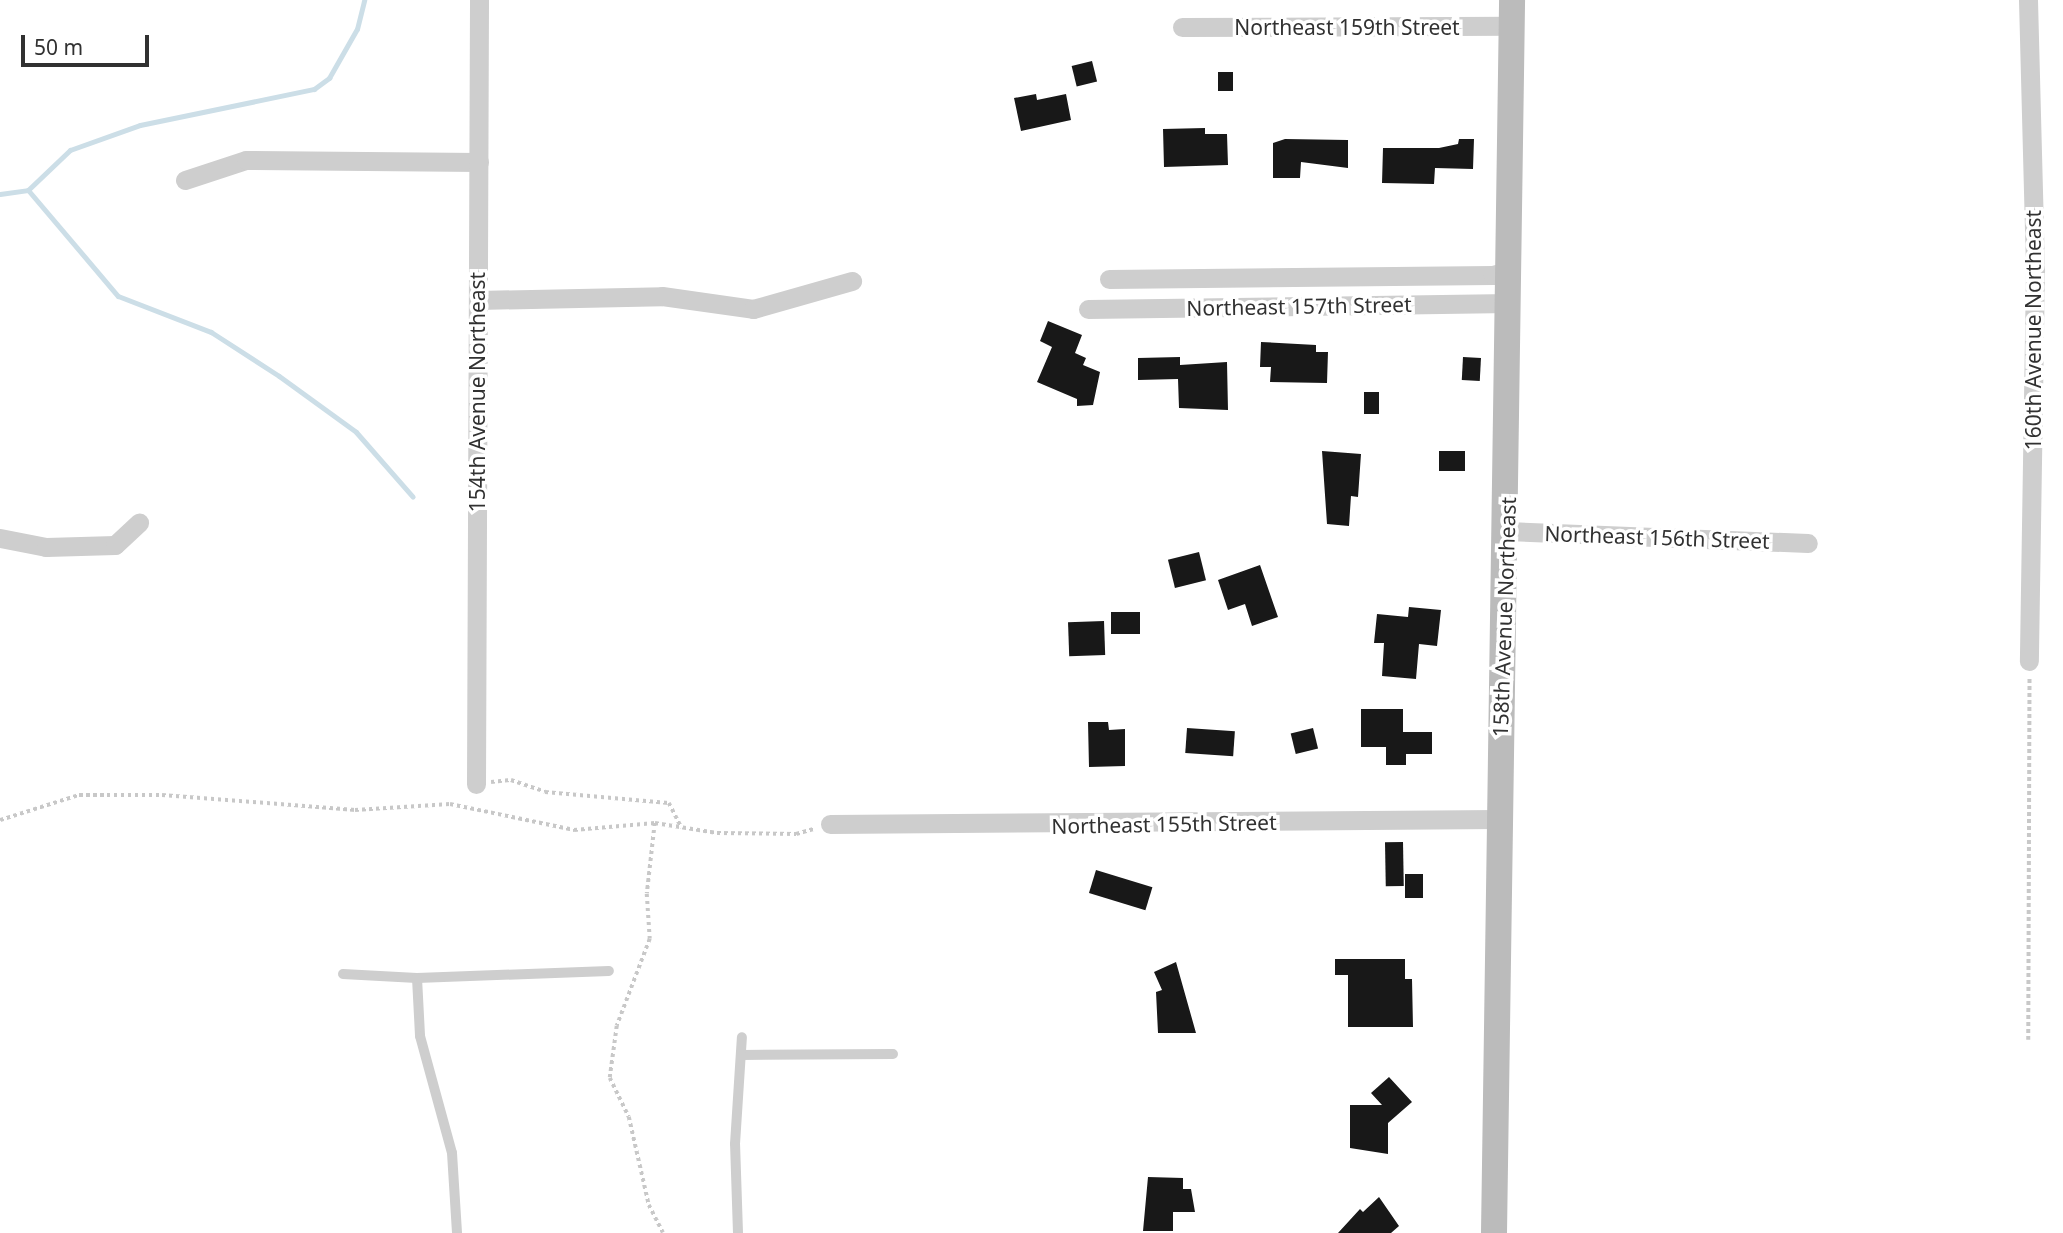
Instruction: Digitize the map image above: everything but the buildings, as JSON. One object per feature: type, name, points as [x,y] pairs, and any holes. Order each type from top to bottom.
[{"type":"street","name":"154th Avenue Northeast","points":[[476,784],[479,0]]},
{"type":"street","name":"158th Avenue Northeast","points":[[1494,1233],[1498,819],[1507,531],[1513,0]]},
{"type":"street","name":"160th Avenue Northeast","points":[[2028,0],[2035,271],[2029,661]]},
{"type":"street","name":"Northeast 159th Street","points":[[1182,27],[1512,26]]},
{"type":"street","points":[[185,180],[246,160],[479,162]]},
{"type":"street","points":[[1109,279],[1493,275],[1510,270]]},
{"type":"street","points":[[478,300],[662,296],[753,309],[852,281]]},
{"type":"street","name":"Northeast 157th Street","points":[[1088,309],[1510,303]]},
{"type":"street","points":[[0,538],[46,547],[115,545],[139,523]]},
{"type":"street","name":"Northeast 156th Street","points":[[1507,531],[1808,543]]},
{"type":"street","name":"Northeast 155th Street","points":[[830,824],[1498,819]]},
{"type":"lane","points":[[343,974],[417,978],[609,971]]},
{"type":"lane","points":[[417,978],[420,1036],[452,1153],[457,1233]]},
{"type":"lane","points":[[738,1233],[742,1037]]},
{"type":"lane","points":[[741,1055],[893,1054]]},
{"type":"path","points":[[2028,1040],[2029,661]]},
{"type":"path","points":[[476,784],[511,780],[545,792],[669,803],[682,828]]},
{"type":"path","points":[[0,820],[79,795],[162,795],[355,810],[450,804],[574,830],[655,823],[682,828],[796,834],[830,824]]},
{"type":"path","points":[[655,823],[647,894],[650,939],[617,1026],[610,1078],[629,1117],[649,1205],[663,1233]]},
{"type":"waterway","points":[[28,190],[70,150],[140,125],[314,89],[329,78],[357,29],[364,0]]},
{"type":"waterway","points":[[0,194],[28,190],[118,296],[211,332],[279,376],[356,432],[413,497]]}]
